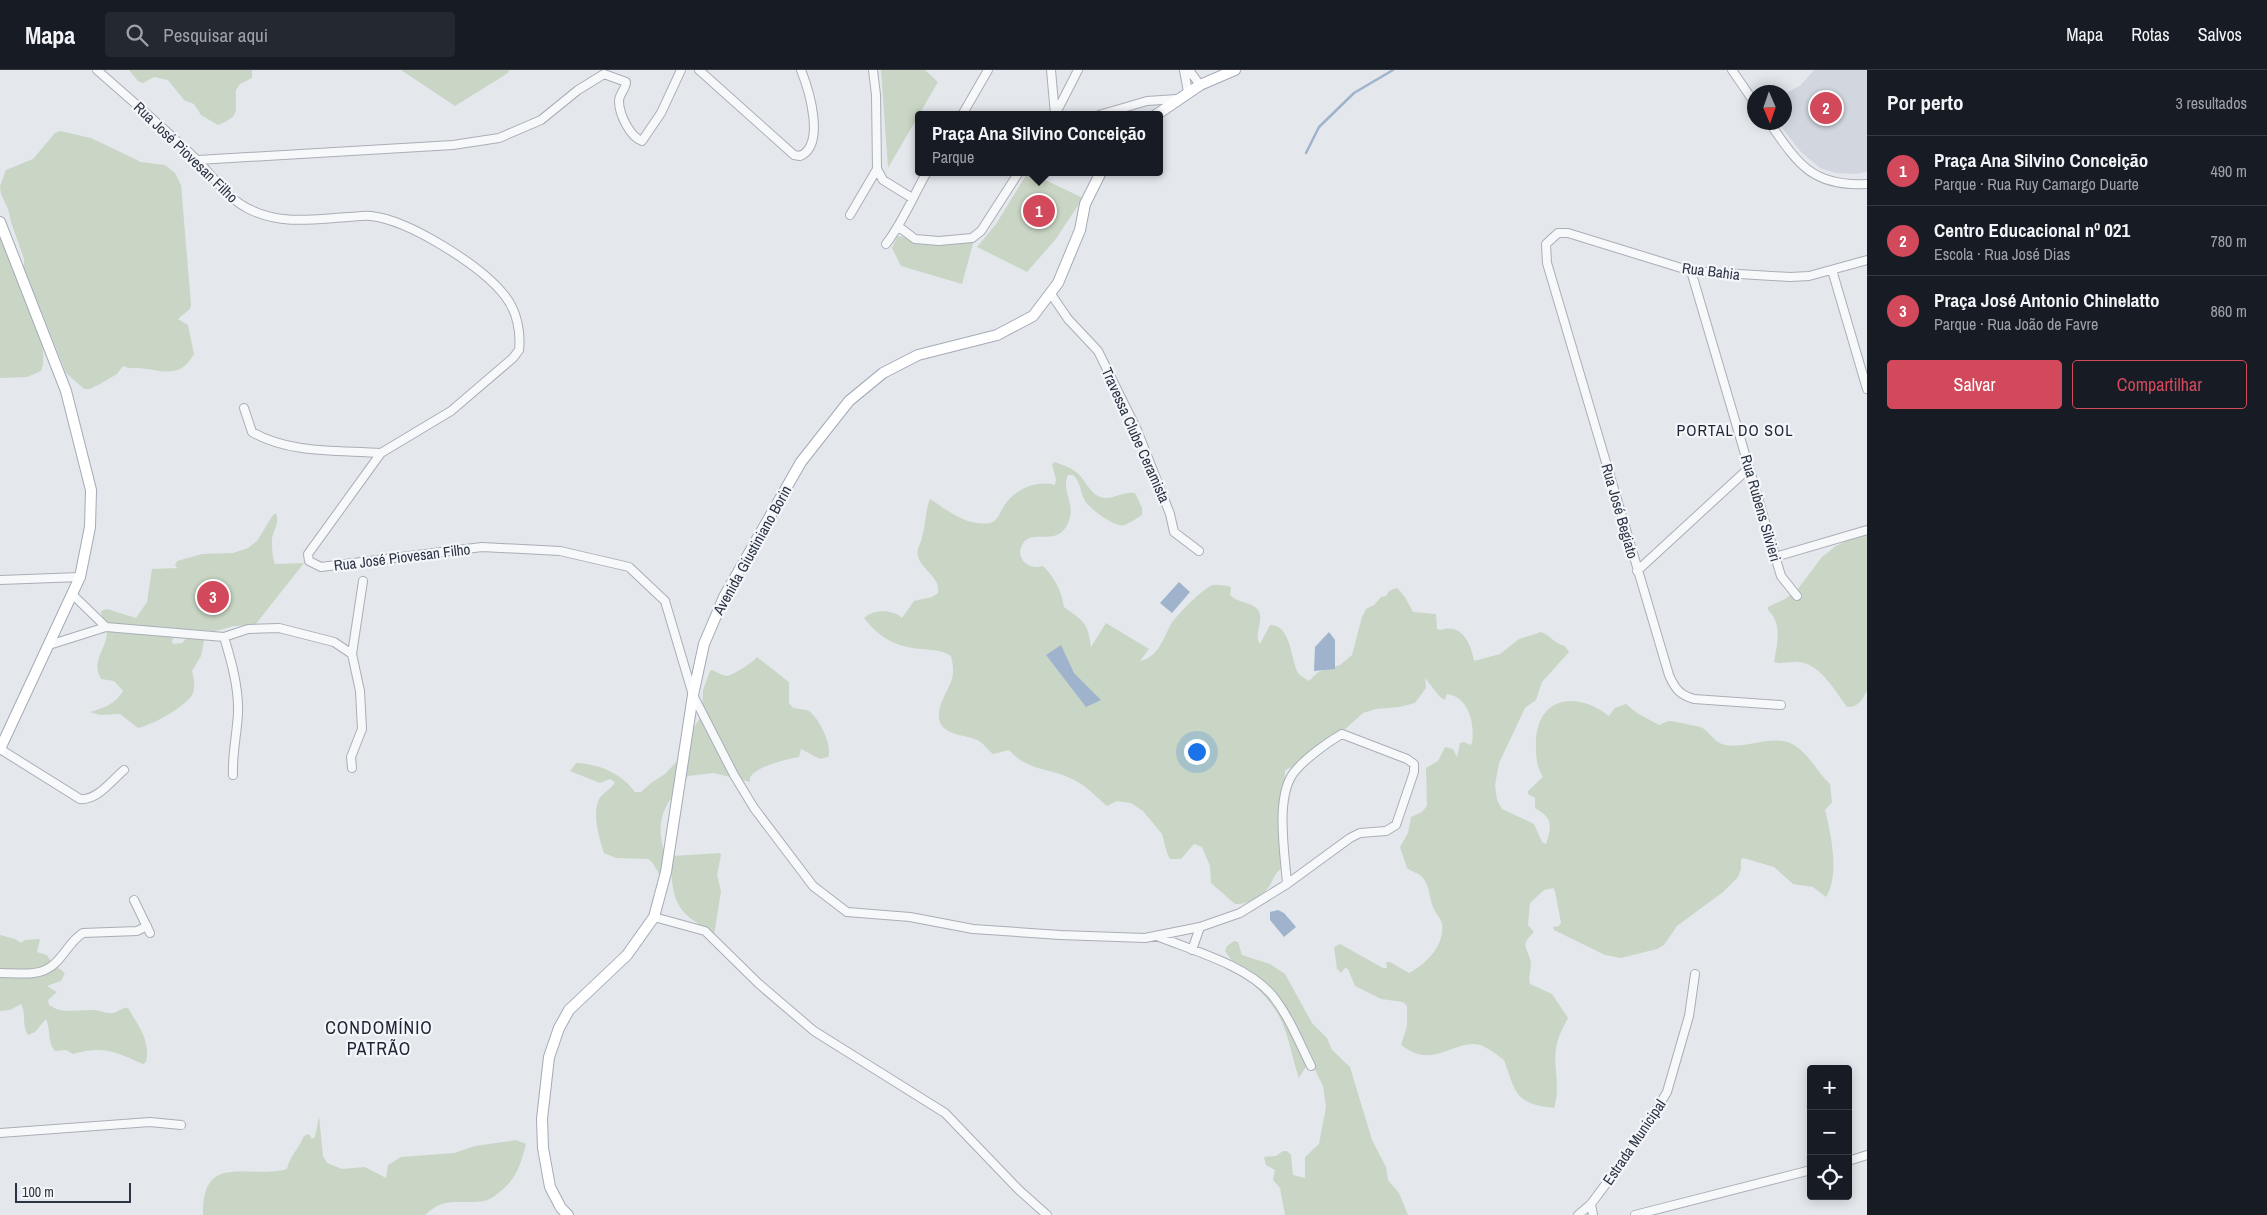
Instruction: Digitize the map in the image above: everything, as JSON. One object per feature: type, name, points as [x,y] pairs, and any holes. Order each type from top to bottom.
[{"type":"main road","points":[[1161,111],[1200,85],[1235,70]]},
{"type":"main road","name":"Avenida Giustiniano Borin","points":[[568,1215],[550,1187],[543,1148],[542,1119],[549,1057],[559,1028],[569,1010],[627,955],[654,917],[666,872],[693,694],[704,644],[724,597],[801,462],[849,401],[883,373],[918,355],[997,335],[1033,316],[1058,283],[1080,230],[1085,204],[1100,176]]},
{"type":"main road","points":[[0,222],[66,390],[91,490],[90,527],[80,577],[0,749]]},
{"type":"street","name":"Rua José Piovesan Filho","points":[[97,70],[198,160],[234,200],[251,210],[278,219],[297,221],[371,216],[397,223],[430,238],[469,263],[493,283],[507,298],[518,322],[519,350],[513,358],[452,411],[381,453],[308,554],[309,561],[321,567],[482,547],[560,551],[629,567],[664,601],[693,694]]},
{"type":"street","points":[[198,160],[444,146],[499,138],[541,120],[578,90],[604,74],[626,82],[620,97],[620,106],[629,132],[642,141],[661,113],[681,70]]},
{"type":"street","points":[[700,70],[794,155],[800,156],[810,149],[813,140],[811,102],[801,70]]},
{"type":"street","points":[[873,70],[876,95],[877,169],[883,180],[912,198]]},
{"type":"street","points":[[964,111],[988,70]]},
{"type":"street","points":[[1051,70],[1055,111]]},
{"type":"street","points":[[1057,111],[1078,70]]},
{"type":"street","points":[[1184,70],[1188,92]]},
{"type":"street","points":[[1189,70],[1200,85]]},
{"type":"street","points":[[1732,70],[1747,92]]},
{"type":"street","points":[[1113,111],[1146,102],[1177,99]]},
{"type":"street","points":[[1146,102],[1154,111]]},
{"type":"street","points":[[1775,130],[1796,160],[1817,177],[1833,183],[1867,184]]},
{"type":"street","points":[[850,215],[877,169]]},
{"type":"street","points":[[886,244],[899,226],[925,176]]},
{"type":"street","points":[[899,226],[915,238],[939,241],[972,238],[981,231],[1016,176]]},
{"type":"street","name":"Rua Bahia","points":[[1558,233],[1568,232],[1586,237],[1691,271],[1790,278],[1832,270],[1867,260]]},
{"type":"street","name":"Rua José Begiato","points":[[1558,233],[1546,244],[1547,263],[1669,675],[1675,688],[1684,696],[1694,699],[1781,705]]},
{"type":"street","points":[[1832,270],[1867,389]]},
{"type":"street","name":"Rua Rubens Silvieri","points":[[1691,271],[1781,576],[1797,596]]},
{"type":"street","name":"Travessa Clube Ceramista","points":[[1051,294],[1068,320],[1098,351],[1136,430],[1170,514],[1174,532],[1199,551]]},
{"type":"street","points":[[244,408],[252,432],[292,447],[381,453]]},
{"type":"street","points":[[1638,571],[1749,468]]},
{"type":"street","points":[[1775,557],[1867,530]]},
{"type":"street","points":[[0,580],[80,577]]},
{"type":"street","points":[[352,768],[351,757],[362,729],[362,710],[352,654],[363,580]]},
{"type":"street","points":[[73,595],[106,627]]},
{"type":"street","points":[[49,646],[106,627],[224,636],[248,629],[279,628],[334,642],[352,654]]},
{"type":"street","points":[[224,636],[234,676],[238,712],[232,760],[233,775]]},
{"type":"street","points":[[334,642],[354,636]]},
{"type":"street","points":[[693,694],[734,775],[754,808],[813,886],[847,912],[910,917],[973,929],[1145,938],[1200,927],[1240,913],[1287,884],[1350,838],[1360,833],[1386,831],[1396,825],[1414,772],[1414,764],[1407,759],[1342,734],[1296,770],[1290,779],[1283,813],[1287,884]]},
{"type":"street","points":[[0,749],[80,799],[95,795],[124,770]]},
{"type":"street","points":[[0,973],[46,971],[53,966],[76,937],[83,933],[149,930],[134,900]]},
{"type":"street","points":[[654,917],[705,931],[759,984],[814,1031],[945,1113],[1019,1190],[1047,1215]]},
{"type":"street","points":[[1192,950],[1200,927]]},
{"type":"street","points":[[1157,936],[1242,970],[1271,994],[1290,1022],[1311,1066]]},
{"type":"street","name":"Estrada Municipal","points":[[1578,1215],[1591,1204],[1638,1142],[1667,1092],[1689,1016],[1695,974]]},
{"type":"street","points":[[0,1133],[150,1122],[182,1125]]},
{"type":"street","points":[[1852,1159],[1867,1155]]},
{"type":"street","points":[[1635,1215],[1807,1171]]},
{"type":"street","points":[[1591,1204],[1593,1215]]},
{"type":"shaded area","points":[[1814,70],[1867,70],[1867,172],[1855,174],[1836,173],[1820,168],[1802,153],[1784,130],[1792,130],[1792,90],[1801,85]]},
{"type":"green space","points":[[129,70],[252,70],[252,78],[240,84],[236,90],[236,111],[234,115],[218,125],[201,115],[194,104],[184,100],[168,80],[154,77],[143,83],[138,81]]},
{"type":"green space","points":[[401,70],[509,70],[508,73],[455,106]]},
{"type":"green space","points":[[881,70],[925,70],[938,82],[921,111],[915,111],[915,122],[888,168]]},
{"type":"green space","points":[[60,131],[91,138],[141,162],[165,165],[175,173],[181,185],[191,305],[190,309],[178,319],[188,325],[194,354],[182,367],[170,372],[123,366],[117,374],[90,389],[84,389],[66,373],[30,288],[42,342],[43,362],[41,371],[27,377],[0,378],[0,223],[20,265],[24,265],[24,259],[8,209],[1,194],[0,186],[6,170],[33,159],[55,133]]},
{"type":"green space","points":[[1026,176],[1036,176],[1083,198],[1055,240],[1027,272],[977,247],[996,224]]},
{"type":"green space","points":[[897,237],[937,243],[974,240],[962,284],[901,266],[892,248]]},
{"type":"green space","points":[[1055,462],[1069,467],[1076,472],[1096,495],[1108,498],[1126,493],[1135,493],[1142,508],[1142,515],[1131,522],[1125,525],[1115,524],[1097,513],[1085,501],[1076,478],[1073,475],[1068,475],[1066,487],[1071,512],[1066,527],[1056,535],[1028,539],[1021,547],[1021,557],[1026,564],[1037,567],[1043,566],[1051,575],[1059,590],[1064,607],[1084,623],[1091,647],[1106,623],[1149,649],[1140,661],[1146,659],[1156,651],[1171,624],[1190,602],[1213,585],[1229,586],[1231,588],[1230,595],[1233,598],[1252,605],[1258,610],[1260,618],[1258,640],[1260,644],[1270,625],[1277,626],[1282,630],[1289,642],[1298,672],[1309,681],[1318,672],[1340,665],[1352,655],[1366,609],[1374,605],[1381,597],[1386,596],[1389,591],[1397,588],[1405,597],[1413,612],[1436,614],[1437,629],[1460,632],[1471,648],[1474,661],[1500,654],[1519,639],[1541,632],[1558,644],[1565,646],[1569,652],[1542,682],[1536,700],[1525,708],[1499,763],[1495,785],[1497,800],[1502,809],[1534,824],[1542,842],[1546,844],[1550,823],[1545,815],[1535,808],[1535,798],[1528,794],[1528,791],[1543,777],[1538,766],[1536,752],[1537,731],[1542,718],[1549,709],[1559,703],[1570,701],[1583,703],[1609,716],[1615,708],[1626,704],[1637,713],[1659,725],[1670,721],[1700,727],[1718,742],[1725,745],[1733,746],[1774,740],[1790,743],[1807,756],[1830,784],[1832,802],[1825,810],[1832,842],[1833,878],[1826,897],[1813,887],[1793,884],[1774,867],[1743,858],[1741,859],[1741,869],[1738,877],[1723,892],[1677,926],[1664,945],[1657,949],[1621,958],[1605,955],[1554,930],[1553,927],[1559,926],[1561,923],[1555,891],[1553,888],[1544,890],[1530,903],[1528,925],[1534,932],[1525,944],[1531,964],[1530,984],[1552,994],[1568,1018],[1556,1048],[1557,1093],[1554,1108],[1524,1100],[1511,1081],[1504,1060],[1483,1046],[1471,1044],[1434,1055],[1413,1052],[1401,1045],[1407,1026],[1407,1006],[1403,1002],[1381,999],[1355,986],[1348,969],[1345,968],[1341,973],[1337,969],[1334,947],[1340,944],[1383,968],[1387,968],[1386,962],[1390,962],[1409,973],[1428,959],[1437,946],[1442,932],[1442,924],[1433,907],[1425,881],[1422,876],[1407,868],[1400,847],[1408,833],[1411,817],[1422,812],[1427,806],[1426,768],[1438,761],[1445,747],[1453,749],[1457,757],[1460,743],[1464,742],[1470,745],[1472,743],[1473,736],[1469,712],[1461,700],[1447,694],[1445,700],[1440,697],[1425,678],[1426,688],[1415,703],[1363,713],[1322,750],[1303,757],[1294,766],[1285,770],[1282,868],[1260,896],[1245,903],[1235,904],[1211,883],[1210,866],[1202,847],[1194,844],[1181,859],[1170,859],[1162,834],[1143,811],[1131,803],[1117,801],[1107,806],[1076,781],[1058,773],[1025,763],[1009,750],[993,754],[979,741],[946,730],[940,721],[939,715],[953,676],[951,656],[941,651],[896,644],[882,636],[864,618],[872,613],[883,611],[894,613],[902,618],[914,601],[932,597],[938,593],[937,582],[920,561],[918,553],[930,499],[965,520],[982,524],[990,523],[997,518],[1004,506],[1014,495],[1026,487],[1041,484],[1055,485],[1056,480],[1052,464]]},
{"type":"green space","points":[[276,513],[277,523],[272,539],[275,564],[304,563],[255,625],[234,626],[215,631],[177,630],[172,641],[173,644],[182,643],[189,636],[200,635],[204,641],[201,656],[192,671],[194,689],[188,700],[168,715],[138,728],[120,714],[100,715],[90,712],[109,705],[123,691],[114,681],[101,679],[98,672],[98,660],[107,636],[106,625],[101,611],[107,609],[136,618],[147,602],[152,569],[177,568],[175,565],[177,561],[202,554],[233,553],[248,548],[257,541]]},
{"type":"green space","points":[[1867,531],[1867,691],[1857,705],[1847,707],[1832,686],[1813,667],[1798,662],[1774,662],[1778,634],[1776,622],[1768,607],[1785,599],[1797,590],[1822,557],[1836,546]]},
{"type":"green space","points":[[757,657],[789,682],[789,703],[793,708],[807,710],[813,715],[824,732],[829,752],[828,757],[820,759],[801,749],[799,757],[760,769],[750,777],[750,782],[714,773],[688,776],[665,808],[662,816],[661,836],[663,848],[672,856],[720,853],[721,855],[717,875],[721,891],[714,935],[682,910],[675,895],[671,871],[662,879],[652,862],[648,859],[616,858],[604,853],[597,826],[597,805],[599,799],[615,782],[610,779],[600,783],[570,771],[576,763],[593,765],[616,775],[635,792],[641,792],[665,774],[681,757],[686,740],[702,715],[703,690],[710,671],[712,670],[727,676],[743,668]]},
{"type":"green space","points":[[0,935],[15,939],[21,943],[25,940],[40,939],[37,952],[47,955],[52,963],[65,973],[61,981],[47,986],[57,992],[48,1000],[49,1005],[65,1011],[93,1010],[111,1013],[128,1008],[145,1040],[147,1047],[146,1062],[143,1064],[117,1053],[101,1050],[83,1051],[73,1054],[66,1050],[55,1051],[51,1044],[46,1019],[35,1032],[28,1035],[21,1004],[10,1010],[0,1011]]},
{"type":"green space","points":[[1234,941],[1238,942],[1242,955],[1270,964],[1285,974],[1312,1023],[1327,1038],[1332,1050],[1350,1067],[1372,1140],[1386,1167],[1388,1180],[1399,1193],[1408,1215],[1285,1215],[1280,1188],[1273,1180],[1275,1170],[1266,1165],[1264,1157],[1276,1156],[1283,1151],[1287,1151],[1291,1155],[1293,1175],[1305,1178],[1305,1157],[1319,1144],[1326,1107],[1323,1086],[1310,1060],[1299,1078],[1287,1035],[1276,1011],[1225,951],[1227,946]]},
{"type":"green space","points":[[319,1116],[323,1156],[327,1163],[342,1169],[365,1167],[386,1178],[388,1165],[401,1157],[454,1153],[475,1146],[516,1140],[526,1144],[515,1175],[495,1196],[484,1201],[446,1203],[432,1209],[425,1215],[203,1215],[205,1195],[210,1182],[219,1175],[230,1172],[272,1172],[287,1169],[304,1136],[309,1134],[312,1139],[315,1137]]},
{"type":"water","points":[[1179,582],[1190,592],[1172,613],[1160,603]]},
{"type":"water","points":[[1329,632],[1335,640],[1335,669],[1314,671],[1315,647]]},
{"type":"water","points":[[1061,645],[1074,673],[1101,700],[1086,707],[1046,655]]},
{"type":"water","points":[[1278,910],[1284,913],[1296,927],[1284,937],[1270,920],[1270,912]]},
{"type":"waterway","points":[[1306,153],[1319,127],[1354,93],[1393,70]]},
{"type":"place","name":"Centro Educacional nº 021","points":[[1826,108]]},
{"type":"place","name":"Praça Ana Silvino Conceição","points":[[1039,211]]},
{"type":"place","name":"Praça José Antonio Chinelatto","points":[[213,597]]},
{"type":"district","name":"PORTAL DO SOL","points":[[1735,430]]},
{"type":"district","name":"CONDOMÍNIO PATRÃO","points":[[379,1038]]}]
